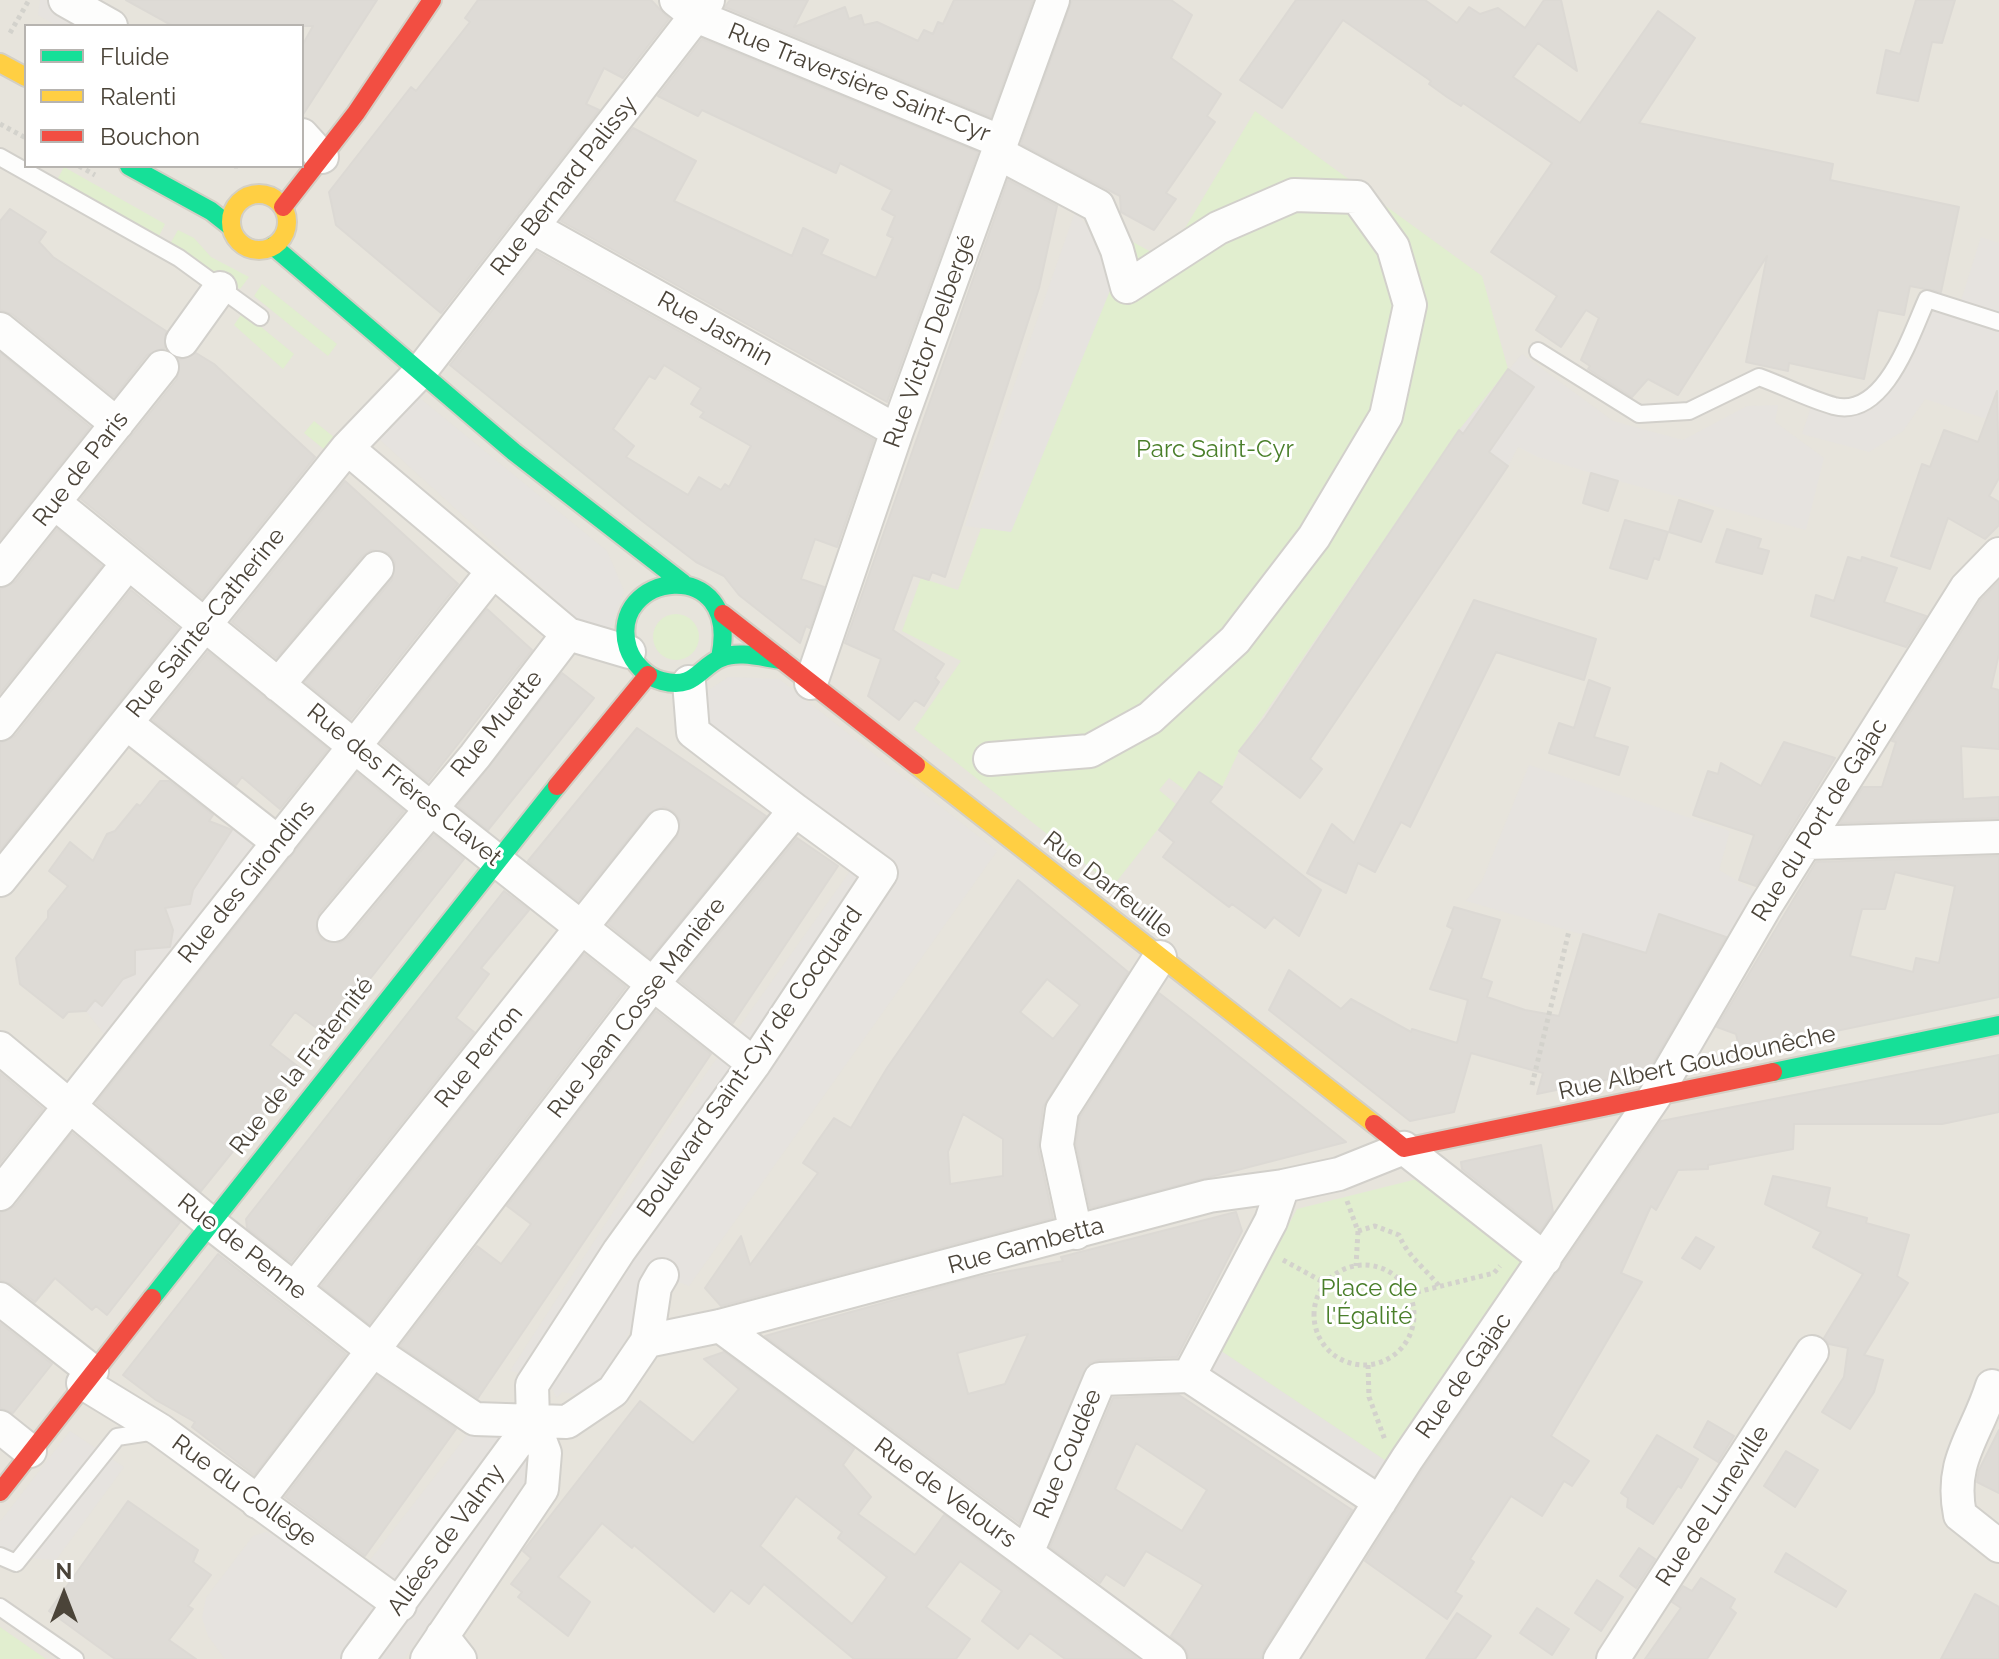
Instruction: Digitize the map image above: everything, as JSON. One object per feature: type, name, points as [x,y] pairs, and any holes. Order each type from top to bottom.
[{"type":"main road","points":[[312,146],[356,113],[432,0]]},
{"type":"main road","points":[[0,63],[24,76]]},
{"type":"main road","points":[[133,168],[211,211],[230,226],[242,244],[263,250],[278,242],[287,218],[288,200],[302,168]]},
{"type":"main road","points":[[224,188],[244,197],[266,194],[288,200]]},
{"type":"main road","points":[[230,226],[231,215],[244,197]]},
{"type":"main road","points":[[278,242],[418,371],[614,532],[683,583],[707,593],[723,614],[726,644],[720,658],[710,670],[689,682],[661,681],[639,664],[626,624],[637,591],[683,583]]},
{"type":"main road","points":[[614,532],[624,558]]},
{"type":"main road","name":"Rue Darfeuille","points":[[723,614],[1404,1148]]},
{"type":"main road","points":[[720,658],[745,655],[782,660]]},
{"type":"main road","name":"Rue de la Fraternité","points":[[0,1492],[496,858],[639,664]]},
{"type":"main road","name":"Rue Albert Goudounêche","points":[[1404,1148],[1999,1025]]},
{"type":"street","points":[[65,0],[107,24]]},
{"type":"street","name":"Rue Victor Delbergé","points":[[811,683],[897,431],[1053,0]]},
{"type":"street","name":"Rue Traversière Saint-Cyr","points":[[693,5],[1000,148],[1098,206],[1117,250],[1127,287],[1218,228],[1294,195],[1357,197],[1393,247],[1410,305],[1386,416],[1314,537],[1235,640],[1150,718],[1090,751],[990,759]]},
{"type":"street","name":"Rue Bernard Palissy","points":[[418,371],[532,227],[693,5]]},
{"type":"street","name":"Rue Jasmin","points":[[532,227],[897,431]]},
{"type":"street","points":[[182,341],[220,288]]},
{"type":"street","points":[[0,329],[117,424]]},
{"type":"street","name":"Rue de Paris","points":[[0,570],[56,504],[162,367]]},
{"type":"street","name":"Rue Sainte-Catherine","points":[[0,880],[347,448],[418,371]]},
{"type":"street","points":[[347,448],[568,634],[639,664]]},
{"type":"street","name":"Rue des Frères Clavet","points":[[56,504],[429,807],[754,1064]]},
{"type":"street","name":"Rue du Port de Gajac","points":[[1655,1096],[1765,907],[1966,588],[1999,554]]},
{"type":"street","points":[[0,724],[128,563]]},
{"type":"street","points":[[278,685],[377,568]]},
{"type":"street","name":"Rue des Girondins","points":[[0,1194],[493,571]]},
{"type":"street","name":"Rue Muette","points":[[334,925],[429,807],[475,756],[568,634]]},
{"type":"street","points":[[689,682],[693,732],[795,810]]},
{"type":"street","points":[[126,723],[279,843]]},
{"type":"street","name":"Boulevard Saint-Cyr de Cocquard","points":[[533,1421],[532,1385],[619,1251],[754,1064],[881,873],[795,810]]},
{"type":"street","name":"Rue Jean Cosse Manière","points":[[257,1502],[652,985],[795,810]]},
{"type":"street","name":"Rue Perron","points":[[295,1288],[662,826]]},
{"type":"street","points":[[1806,843],[1999,837]]},
{"type":"street","points":[[1076,1233],[1057,1145],[1062,1110],[1160,957]]},
{"type":"street","name":"Rue de Penne","points":[[0,1048],[209,1222],[371,1349],[475,1419],[533,1421]]},
{"type":"street","name":"Rue de Gajac","points":[[1280,1659],[1534,1251],[1655,1096]]},
{"type":"street","points":[[1404,1148],[1534,1251]]},
{"type":"street","name":"Rue Gambetta","points":[[647,1341],[720,1326],[1209,1196],[1283,1186],[1339,1174],[1404,1148]]},
{"type":"street","points":[[1283,1186],[1260,1243],[1181,1375],[1380,1502]]},
{"type":"street","points":[[533,1421],[567,1422],[613,1391],[647,1341],[655,1287],[662,1275]]},
{"type":"street","name":"Rue du Collège","points":[[0,1299],[88,1377],[400,1605]]},
{"type":"street","name":"Rue de Velours","points":[[720,1326],[1170,1659]]},
{"type":"street","name":"Rue de Luneville","points":[[1613,1659],[1812,1352]]},
{"type":"street","name":"Rue Coudée","points":[[1027,1553],[1100,1379],[1181,1375]]},
{"type":"street","points":[[1992,1386],[1980,1423],[1958,1464],[1956,1493],[1960,1515],[1999,1546]]},
{"type":"street","name":"Allées de Valmy","points":[[358,1659],[533,1421]]},
{"type":"street","name":"Allées de Valmy","points":[[443,1651],[542,1489],[545,1453],[533,1421]]},
{"type":"street","points":[[0,1427],[30,1451]]},
{"type":"lane","points":[[0,157],[179,258],[260,317]]},
{"type":"lane","points":[[1538,351],[1639,414],[1689,411],[1759,377],[1837,407],[1870,400],[1895,371],[1927,299],[1999,322]]},
{"type":"lane","points":[[0,1556],[16,1563],[117,1437],[160,1430]]},
{"type":"lane","points":[[0,1607],[75,1659]]},
{"type":"path","points":[[7,38],[29,0]]},
{"type":"path","points":[[0,124],[24,137]]},
{"type":"path","points":[[1523,1123],[1569,931]]},
{"type":"path","points":[[1339,1174],[1358,1231],[1356,1266]]},
{"type":"path","points":[[1358,1231],[1375,1226],[1399,1235],[1407,1255],[1424,1267],[1440,1287]]},
{"type":"path","points":[[1260,1243],[1325,1283]]},
{"type":"path","points":[[1409,1294],[1494,1273],[1534,1251]]},
{"type":"path","points":[[1356,1266],[1387,1271],[1409,1294],[1413,1317],[1407,1341],[1397,1353],[1368,1365],[1336,1357],[1324,1346],[1313,1314],[1325,1283],[1344,1269],[1356,1266]]},
{"type":"path","points":[[1368,1365],[1369,1397],[1384,1439],[1407,1459]]},
{"type":"shaded area","points":[[0,0],[1999,0],[1999,1659],[0,1659]]},
{"type":"shaded area","points":[[40,0],[45,0],[88,24],[54,24],[38,15]]},
{"type":"shaded area","points":[[1075,212],[1121,264],[1011,532],[965,526]]},
{"type":"shaded area","points":[[1981,237],[1999,243],[1999,423],[1925,399],[1903,431],[1869,452],[1802,434],[1811,407],[1835,415],[1872,410],[1899,377],[1941,293],[1961,301]]},
{"type":"shaded area","points":[[1522,354],[1613,421],[1683,440],[1747,406],[1778,405],[1775,422],[1824,458],[1806,530],[1618,481],[1538,457],[1518,447],[1508,466],[1459,430]]},
{"type":"shaded area","points":[[416,395],[607,551],[624,591],[610,631],[581,623],[377,437]]},
{"type":"shaded area","points":[[728,677],[779,679],[997,851],[689,1286],[655,1273],[617,1361],[588,1396],[562,1392],[557,1398],[546,1378],[510,1371],[673,1120],[861,856],[705,726],[706,692]]},
{"type":"shaded area","points":[[1529,765],[1730,831],[1719,870],[1758,893],[1731,938],[1659,914],[1646,953],[1466,901],[1482,881]]},
{"type":"shaded area","points":[[243,815],[279,843],[115,1048],[86,1011]]},
{"type":"shaded area","points":[[1221,1351],[1389,1463],[1370,1493],[1207,1377]]},
{"type":"shaded area","points":[[475,1425],[500,1430],[537,1457],[536,1478],[404,1659],[225,1659],[208,1636],[202,1618],[206,1598],[253,1536],[266,1532],[412,1594],[370,1560]]},
{"type":"shaded area","points":[[70,1431],[124,1467],[56,1560],[0,1556],[0,1522]]},
{"type":"green space","name":"Parc Saint-Cyr","points":[[1255,111],[1482,276],[1508,369],[1459,430],[1239,751],[1222,787],[1199,772],[1186,791],[1169,778],[1159,790],[1177,805],[1113,886],[914,729],[961,661],[902,631],[921,578],[958,590],[1096,222],[1166,260]]},
{"type":"green space","points":[[66,168],[165,224],[159,236],[57,180]]},
{"type":"green space","points":[[178,230],[194,238],[211,257],[249,277],[240,289],[170,244]]},
{"type":"green space","points":[[262,284],[337,344],[328,356],[254,296]]},
{"type":"green space","points":[[243,312],[294,354],[283,369],[234,325]]},
{"type":"green space","points":[[314,421],[340,442],[331,455],[304,433]]},
{"type":"green space","points":[[676,614],[685,615],[692,621],[698,628],[698,646],[692,653],[685,659],[676,660],[667,659],[660,653],[654,646],[653,637],[654,628],[660,621],[667,615]]},
{"type":"green space","name":"Place de l'Égalité","points":[[1425,1177],[1530,1257],[1389,1463],[1221,1351],[1297,1209]]},
{"type":"green space","points":[[0,1627],[46,1659],[0,1659]]},
{"type":"building","points":[[126,0],[377,0],[304,113],[304,42],[313,26],[169,24]]},
{"type":"building","points":[[478,0],[651,0],[669,19],[623,78],[604,68],[586,104],[599,110],[441,313],[336,225],[329,192],[411,87],[416,91],[470,22],[465,18]]},
{"type":"building","points":[[730,0],[808,0],[794,27],[845,7],[849,19],[861,15],[864,25],[877,22],[918,41],[924,30],[933,34],[938,22],[943,24],[954,0],[1033,0],[991,117],[725,7]]},
{"type":"building","points":[[1072,0],[1171,0],[1192,15],[1171,58],[1221,94],[1207,116],[1215,122],[1166,193],[1176,199],[1154,230],[1121,212],[1120,196],[1021,144]]},
{"type":"building","points":[[1296,0],[1425,0],[1457,23],[1469,7],[1480,14],[1498,8],[1525,28],[1544,0],[1561,0],[1577,71],[1538,43],[1513,77],[1580,123],[1658,11],[1695,38],[1639,123],[1833,164],[1830,180],[1959,207],[1941,292],[1910,286],[1904,315],[1878,310],[1864,379],[1789,363],[1788,371],[1746,362],[1767,256],[1678,395],[1648,379],[1632,397],[1588,369],[1590,366],[1581,360],[1599,318],[1586,310],[1561,347],[1536,330],[1557,296],[1491,252],[1552,163],[1463,103],[1461,106],[1447,97],[1429,84],[1431,81],[1343,20],[1282,108],[1240,80]]},
{"type":"building","points":[[1916,0],[1955,0],[1942,43],[1932,42],[1918,101],[1877,93],[1886,50],[1900,54]]},
{"type":"building","points":[[702,39],[978,152],[887,402],[561,221],[633,128],[696,161],[674,201],[792,256],[803,228],[828,240],[821,254],[876,278],[893,238],[887,235],[895,216],[882,209],[892,190],[840,163],[836,173],[702,110],[698,116],[658,96]]},
{"type":"building","points":[[1008,180],[1057,206],[1039,288],[945,577],[932,572],[929,580],[913,575],[893,630],[944,664],[935,678],[939,682],[924,706],[915,700],[899,720],[868,696],[881,659],[845,643]]},
{"type":"building","points":[[10,209],[46,232],[39,242],[53,257],[166,331],[165,348],[147,355],[114,397],[12,314],[0,310],[0,221]]},
{"type":"building","points":[[537,252],[874,440],[837,547],[815,539],[801,579],[824,587],[810,628],[806,626],[800,643],[739,595],[724,576],[696,562],[641,520],[450,365]],"holes":[[[664,365],[701,388],[691,404],[704,412],[700,417],[751,446],[729,487],[725,484],[721,490],[699,477],[688,495],[626,457],[634,446],[613,429],[649,376],[655,379]]]},
{"type":"building","points":[[0,353],[90,427],[0,540]]},
{"type":"building","points":[[196,353],[214,364],[315,457],[202,598],[81,499],[177,379],[179,360]]},
{"type":"building","points":[[1508,369],[1534,387],[1489,452],[1508,466],[1310,759],[1322,769],[1300,798],[1239,751],[1265,718],[1459,430],[1463,434]]},
{"type":"building","points":[[1997,391],[1999,478],[1989,496],[1999,502],[1999,525],[1985,539],[1948,518],[1930,569],[1891,556],[1922,464],[1930,467],[1944,430],[1978,442]]},
{"type":"building","points":[[1591,473],[1618,481],[1608,511],[1583,503]]},
{"type":"building","points":[[345,481],[458,584],[351,719],[305,682],[392,580],[395,562],[389,553],[371,550],[362,556],[276,658],[232,622]]},
{"type":"building","points":[[1679,500],[1713,511],[1701,542],[1669,532]]},
{"type":"building","points":[[1625,520],[1668,532],[1659,560],[1654,558],[1647,579],[1610,568]]},
{"type":"building","points":[[57,529],[102,566],[0,693],[0,589],[15,582]]},
{"type":"building","points":[[1727,529],[1761,539],[1758,548],[1769,551],[1762,574],[1716,562]]},
{"type":"building","points":[[1848,557],[1861,561],[1862,557],[1897,568],[1884,602],[1926,616],[1906,647],[1811,616],[1816,595],[1834,601]]},
{"type":"building","points":[[1999,581],[1999,654],[1991,688],[1999,690],[1999,749],[1961,746],[1963,799],[1999,797],[1999,818],[1840,823],[1863,787],[1882,787],[1896,742],[1892,741],[1981,600]]},
{"type":"building","points":[[131,590],[178,628],[0,850],[0,743],[15,736]]},
{"type":"building","points":[[1474,600],[1596,639],[1584,680],[1496,652],[1410,827],[1401,822],[1375,872],[1358,863],[1346,893],[1307,873],[1332,824],[1354,843]]},
{"type":"building","points":[[487,609],[532,650],[428,782],[381,743]]},
{"type":"building","points":[[208,652],[328,749],[280,809],[242,777],[236,785],[153,720]]},
{"type":"building","points":[[562,673],[594,698],[488,830],[458,806]]},
{"type":"building","points":[[1589,680],[1610,688],[1594,737],[1628,747],[1619,775],[1549,753],[1559,723],[1574,728]]},
{"type":"building","points":[[637,728],[766,816],[650,958],[608,924],[677,837],[680,820],[674,812],[664,807],[648,814],[578,901],[528,861]]},
{"type":"building","points":[[1784,742],[1835,758],[1756,886],[1739,880],[1754,835],[1693,815],[1708,771],[1718,774],[1721,763],[1761,786]]},
{"type":"building","points":[[1199,772],[1222,787],[1210,802],[1321,890],[1299,936],[1274,917],[1265,928],[1232,904],[1229,907],[1163,857],[1174,842],[1159,830]]},
{"type":"building","points":[[357,773],[404,811],[319,913],[316,931],[322,940],[340,943],[349,937],[434,835],[464,859],[326,1035],[295,1012],[270,1045],[300,1068],[201,1191],[96,1103]]},
{"type":"building","points":[[160,781],[169,781],[213,815],[209,821],[232,830],[193,890],[190,904],[165,908],[173,930],[170,947],[135,950],[135,974],[123,979],[102,1006],[95,1000],[86,1011],[68,1012],[63,1018],[20,984],[16,958],[48,918],[48,911],[68,886],[49,871],[70,842],[93,861],[107,834],[115,831],[137,804],[140,806]]},
{"type":"building","points":[[797,838],[838,866],[733,1023],[680,981]]},
{"type":"building","points":[[1999,856],[1999,997],[1740,1051],[1736,1034],[1717,1027],[1816,862]],"holes":[[[1895,872],[1955,886],[1939,963],[1916,958],[1913,972],[1850,956],[1862,909],[1885,909]]]},
{"type":"building","points":[[1018,880],[1128,972],[1043,1107],[1038,1148],[1053,1218],[721,1306],[705,1288],[741,1236],[750,1265],[818,1173],[803,1163],[817,1142],[834,1118],[851,1128],[887,1068]],"holes":[[[1047,979],[1080,1005],[1053,1039],[1020,1012]],[[963,1114],[1003,1139],[1003,1176],[950,1184],[948,1152]]]},
{"type":"building","points":[[504,891],[529,910],[481,968],[489,974],[456,1018],[474,1032],[291,1262],[247,1228],[246,1219]]},
{"type":"building","points":[[1454,907],[1500,920],[1481,978],[1492,982],[1487,997],[1525,1010],[1559,1016],[1583,934],[1646,953],[1659,914],[1726,937],[1648,1071],[1537,1094],[1543,1073],[1471,1053],[1454,1112],[1410,1121],[1269,1010],[1289,970],[1341,1009],[1351,999],[1411,1032],[1412,1029],[1457,1043],[1468,1000],[1430,989],[1453,929],[1447,926]]},
{"type":"building","points":[[584,954],[626,987],[369,1324],[321,1286]]},
{"type":"building","points":[[1159,993],[1346,1142],[1090,1208],[1076,1144],[1080,1117]]},
{"type":"building","points":[[656,1011],[711,1054],[478,1398],[400,1346],[477,1246],[501,1264],[531,1224],[507,1206]]},
{"type":"building","points":[[1999,1055],[1999,1112],[1942,1124],[1794,1124],[1793,1149],[1708,1165],[1708,1169],[1678,1170],[1656,1210],[1651,1206],[1621,1273],[1642,1282],[1551,1436],[1589,1461],[1572,1486],[1564,1481],[1542,1516],[1511,1496],[1470,1559],[1474,1562],[1455,1592],[1462,1596],[1447,1619],[1365,1561],[1423,1469],[1661,1121]]},
{"type":"building","points":[[0,1073],[43,1109],[0,1163]]},
{"type":"building","points":[[72,1133],[180,1222],[107,1315],[96,1306],[92,1310],[55,1278],[35,1302],[12,1284],[0,1280],[0,1213],[15,1206]]},
{"type":"building","points":[[1541,1145],[1553,1212],[1540,1231],[1462,1169],[1461,1162]]},
{"type":"building","points":[[1773,1176],[1830,1188],[1826,1207],[1867,1218],[1866,1223],[1909,1235],[1897,1276],[1908,1283],[1864,1355],[1883,1360],[1874,1392],[1850,1429],[1822,1412],[1844,1377],[1848,1348],[1829,1344],[1824,1338],[1863,1274],[1813,1247],[1821,1232],[1765,1204]]},
{"type":"building","points":[[1236,1212],[1242,1231],[1177,1357],[1099,1360],[1089,1364],[1019,1523],[765,1336],[973,1278],[1063,1261],[1061,1257]],"holes":[[[1028,1334],[1005,1384],[968,1394],[957,1353]]]},
{"type":"building","points":[[1696,1237],[1714,1247],[1700,1269],[1682,1258]]},
{"type":"building","points":[[218,1254],[346,1354],[254,1475],[192,1427],[195,1422],[156,1400],[123,1375]]},
{"type":"building","points":[[0,1323],[52,1364],[13,1413],[0,1408]]},
{"type":"building","points":[[724,1352],[854,1449],[843,1465],[871,1497],[858,1514],[915,1555],[944,1515],[1138,1659],[1065,1659],[1030,1633],[1018,1649],[982,1621],[1002,1591],[960,1561],[926,1607],[970,1639],[956,1659],[854,1659],[764,1584],[749,1604],[731,1590],[714,1612],[634,1545],[632,1548],[602,1523],[558,1577],[590,1602],[568,1636],[518,1597],[522,1592],[511,1584],[531,1558],[523,1551],[640,1401],[693,1443],[739,1389],[704,1359]],"holes":[[[796,1496],[842,1532],[838,1538],[887,1577],[852,1624],[760,1546]]]},
{"type":"building","points":[[377,1376],[456,1429],[365,1556],[285,1497]]},
{"type":"building","points":[[1179,1395],[1352,1510],[1264,1649],[1261,1659],[1189,1659],[1187,1651],[1171,1636],[1203,1585],[1146,1551],[1124,1586],[1106,1574],[1100,1583],[1050,1547],[1113,1398]],"holes":[[[1136,1443],[1207,1490],[1182,1531],[1115,1489]]]},
{"type":"building","points":[[1708,1421],[1734,1436],[1718,1462],[1694,1447]]},
{"type":"building","points":[[1999,1430],[1999,1493],[1977,1482],[1979,1470]]},
{"type":"building","points":[[1657,1435],[1698,1459],[1681,1488],[1678,1486],[1653,1524],[1627,1507],[1628,1498],[1621,1493]]},
{"type":"building","points":[[1786,1451],[1818,1470],[1795,1507],[1764,1486]]},
{"type":"building","points":[[128,1501],[198,1550],[193,1562],[211,1575],[188,1606],[193,1609],[169,1640],[196,1659],[115,1659],[49,1611]]},
{"type":"building","points":[[1639,1548],[1655,1559],[1636,1588],[1620,1576]]},
{"type":"building","points":[[1786,1553],[1846,1591],[1836,1607],[1775,1572]]},
{"type":"building","points":[[1701,1578],[1735,1599],[1730,1608],[1736,1613],[1707,1659],[1645,1659],[1681,1608],[1672,1602],[1683,1586],[1692,1591]]},
{"type":"building","points":[[1597,1580],[1623,1597],[1601,1631],[1575,1613]]},
{"type":"building","points":[[1975,1594],[1999,1607],[1999,1659],[1941,1659]]},
{"type":"building","points":[[1537,1608],[1569,1629],[1552,1655],[1520,1633]]},
{"type":"building","points":[[1457,1613],[1491,1636],[1475,1659],[1426,1659]]},
{"type":"traffic: fast","points":[[133,168],[211,211],[230,226]]},
{"type":"traffic: fast","points":[[273,246],[514,452],[683,583]]},
{"type":"traffic: fast","points":[[720,658],[722,624],[712,601],[695,588],[674,585],[653,590],[636,603],[626,622],[628,648],[633,659],[656,679],[673,683],[689,680],[728,656],[782,660]]},
{"type":"traffic: fast","points":[[152,1298],[557,786]]},
{"type":"traffic: fast","points":[[1773,1072],[1999,1025]]},
{"type":"traffic: slow","points":[[0,63],[24,76]]},
{"type":"traffic: slow","points":[[259,194],[279,202],[287,222],[279,242],[259,250],[239,242],[231,222],[239,202],[259,194]]},
{"type":"traffic: slow","points":[[916,765],[1374,1124]]},
{"type":"traffic: jam","points":[[283,207],[356,113],[432,0]]},
{"type":"traffic: jam","points":[[723,614],[916,765]]},
{"type":"traffic: jam","points":[[557,786],[648,675]]},
{"type":"traffic: jam","points":[[1374,1124],[1404,1148],[1773,1072]]},
{"type":"traffic: jam","points":[[0,1492],[152,1298]]}]
